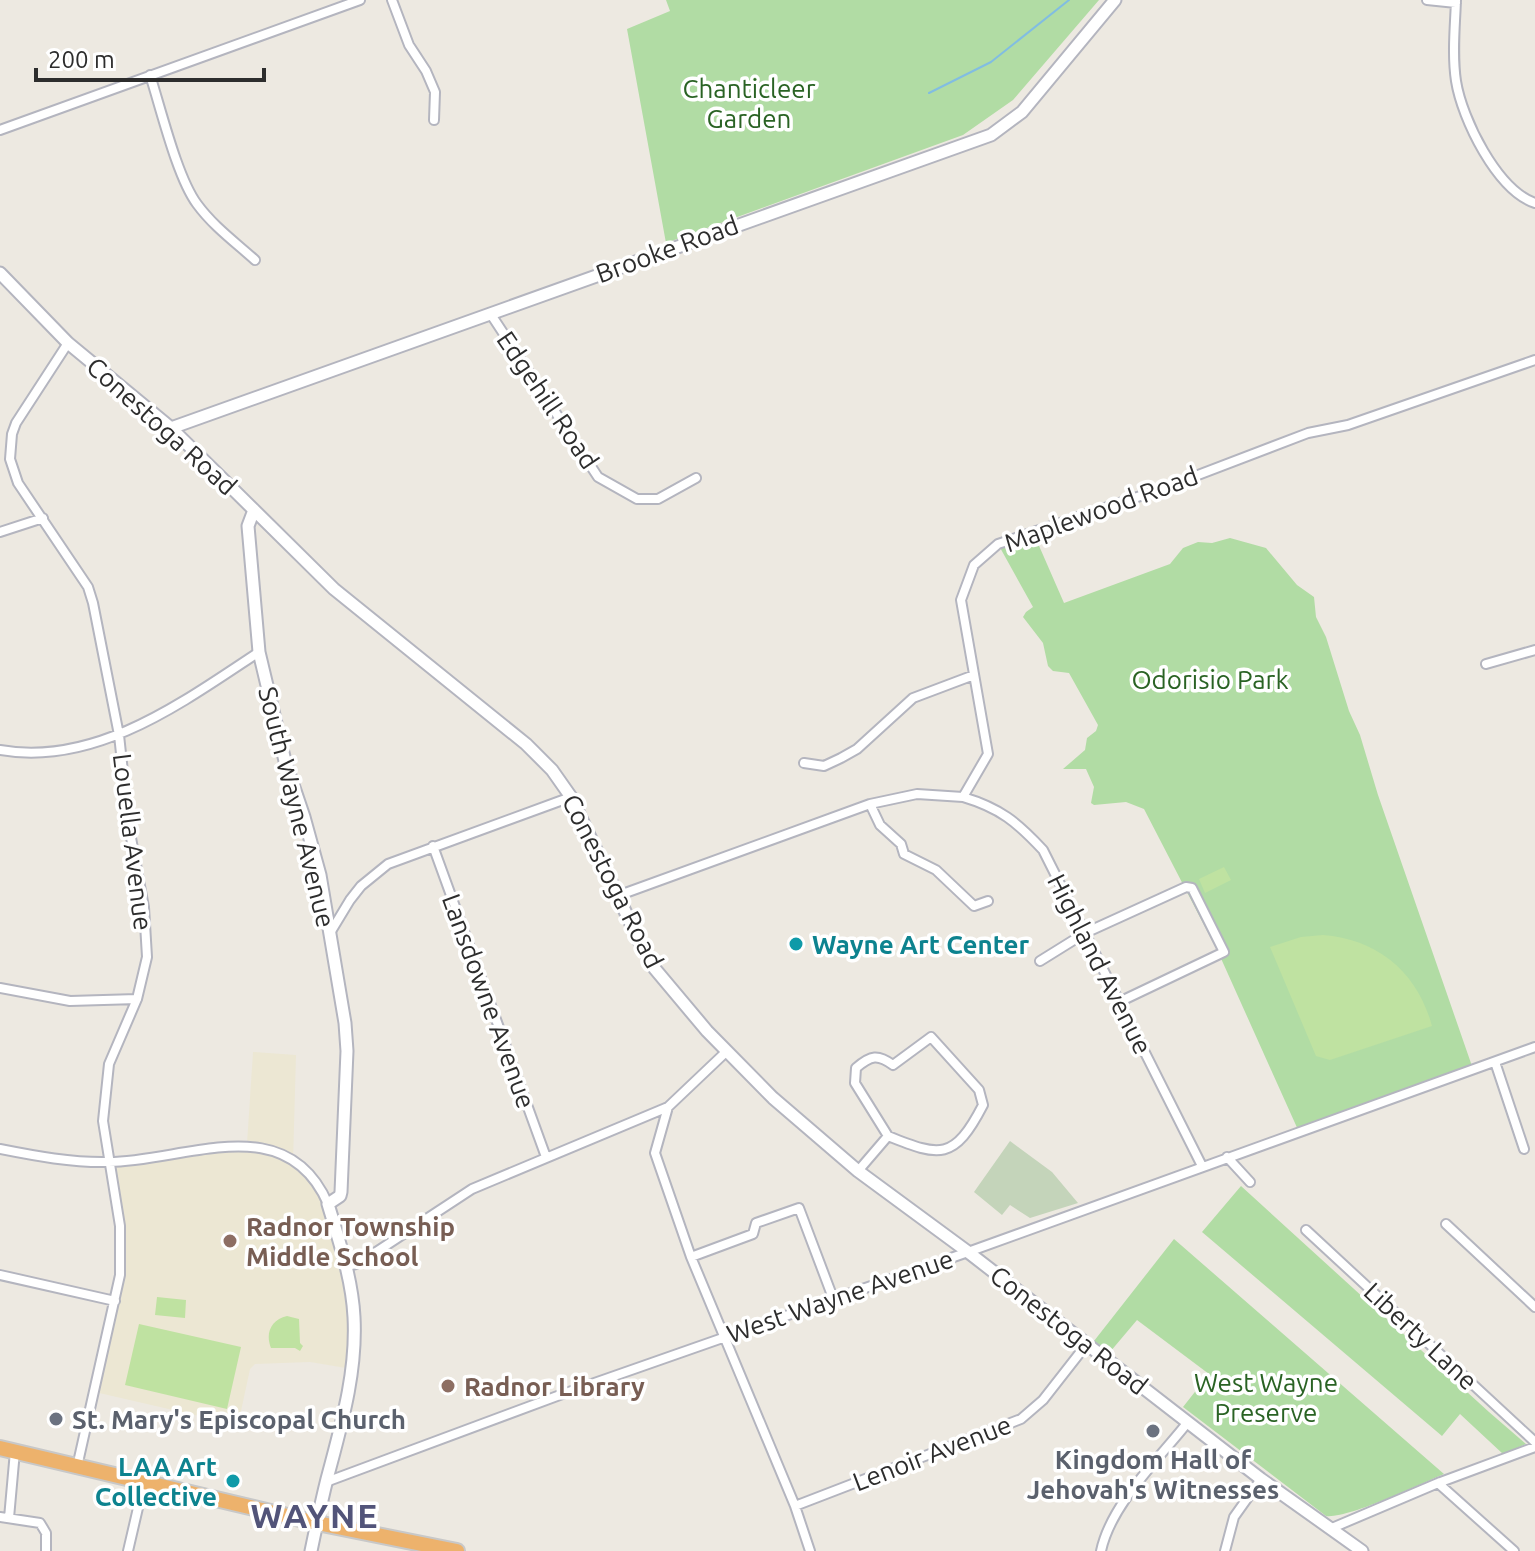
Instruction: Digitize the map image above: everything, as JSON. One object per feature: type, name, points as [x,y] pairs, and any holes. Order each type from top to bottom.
[{"type":"highway","points":[[7,1450],[317,1523],[457,1551]]},
{"type":"main road","name":"Brooke Road","points":[[171,428],[991,135],[1022,112],[1115,0]]},
{"type":"main road","name":"Conestoga Road","points":[[0,273],[68,343],[171,428],[334,589],[537,754],[571,797],[655,969],[773,1098],[858,1171],[968,1252],[1261,1479],[1362,1551]]},
{"type":"main road","name":"South Wayne Avenue","points":[[254,510],[248,526],[259,652],[285,761],[320,875],[345,1023],[347,1051],[341,1192],[328,1204]]},
{"type":"main road","points":[[311,1551],[346,1409],[352,1369],[354,1319],[346,1266],[328,1204]]},
{"type":"street","points":[[0,130],[360,0]]},
{"type":"street","points":[[392,0],[409,45],[435,92],[434,120]]},
{"type":"street","points":[[1427,0],[1456,1],[1454,53],[1457,83],[1464,105],[1492,166],[1527,200],[1535,203]]},
{"type":"street","points":[[150,75],[184,180],[195,202],[215,225],[255,260]]},
{"type":"street","name":"Edgehill Road","points":[[490,313],[598,477],[637,499],[658,499],[696,478]]},
{"type":"street","name":"Louella Avenue","points":[[68,343],[16,423],[10,459],[18,483],[88,587],[100,630],[144,907],[147,957],[137,999],[109,1064],[103,1121],[120,1233],[120,1275],[77,1467]]},
{"type":"street","name":"Maplewood Road","points":[[963,797],[988,754],[961,600],[974,565],[998,544],[1164,488],[1308,433],[1348,425],[1535,360]]},
{"type":"street","points":[[0,532],[43,518]]},
{"type":"street","points":[[1486,664],[1535,650]]},
{"type":"street","points":[[0,750],[62,752],[119,735],[190,697],[259,652]]},
{"type":"street","points":[[804,763],[824,766],[841,758],[857,749],[913,698],[974,675]]},
{"type":"street","points":[[617,896],[870,804],[906,794],[963,797]]},
{"type":"street","points":[[330,934],[350,900],[388,864],[571,797]]},
{"type":"street","name":"Highland Avenue","points":[[963,797],[990,805],[1018,823],[1043,850],[1202,1166]]},
{"type":"street","points":[[870,804],[880,825],[901,844],[904,854],[936,870],[974,906],[988,901]]},
{"type":"street","name":"Lansdowne Avenue","points":[[433,846],[546,1157]]},
{"type":"street","points":[[1040,961],[1085,933],[1186,887],[1192,888],[1224,952],[1119,1002]]},
{"type":"street","points":[[0,988],[70,1001],[137,999]]},
{"type":"street","points":[[931,1037],[979,1090],[983,1105],[971,1125],[946,1150],[922,1150],[888,1136],[855,1083],[856,1068],[875,1055],[893,1065],[931,1037]]},
{"type":"street","name":"West Wayne Avenue","points":[[326,1482],[1535,1047]]},
{"type":"street","points":[[346,1266],[373,1254],[472,1189],[668,1107],[727,1051]]},
{"type":"street","points":[[1495,1062],[1524,1149]]},
{"type":"street","points":[[668,1107],[655,1153],[691,1257],[795,1506],[810,1551]]},
{"type":"street","points":[[858,1171],[888,1136]]},
{"type":"street","points":[[0,1149],[33,1156],[110,1162],[248,1144],[270,1150],[302,1168],[317,1184],[328,1204]]},
{"type":"street","points":[[1227,1157],[1250,1182]]},
{"type":"street","points":[[691,1257],[753,1234],[756,1223],[799,1208],[833,1298]]},
{"type":"street","points":[[1446,1224],[1535,1307]]},
{"type":"street","name":"Liberty Lane","points":[[1306,1230],[1535,1444]]},
{"type":"street","points":[[0,1275],[115,1301]]},
{"type":"street","name":"Lenoir Avenue","points":[[795,1506],[1021,1419],[1043,1400],[1086,1345]]},
{"type":"street","points":[[1101,1551],[1105,1534],[1119,1508],[1188,1422]]},
{"type":"street","points":[[1332,1528],[1535,1444]]},
{"type":"street","points":[[7,1450],[5,1518],[30,1520],[43,1526],[46,1551]]},
{"type":"street","points":[[1225,1551],[1234,1517],[1261,1479]]},
{"type":"street","points":[[128,1551],[144,1482]]},
{"type":"street","points":[[1438,1483],[1514,1551]]},
{"type":"shaded area","name":"Radnor Township Middle School","points":[[253,1052],[296,1055],[293,1162],[317,1184],[348,1276],[352,1369],[310,1362],[255,1364],[250,1369],[238,1425],[95,1392],[121,1248],[110,1162],[247,1144]]},
{"type":"green space","name":"Chanticleer Garden","points":[[666,0],[1099,0],[1013,100],[963,135],[666,243],[627,29],[670,11]]},
{"type":"green space","name":"Odorisio Park","points":[[1033,532],[1064,603],[1170,564],[1183,548],[1198,542],[1212,543],[1230,538],[1266,548],[1297,585],[1314,597],[1316,617],[1326,637],[1473,1069],[1299,1132],[1219,954],[1144,809],[1126,802],[1094,805],[1091,803],[1094,787],[1086,769],[1063,769],[1085,750],[1087,738],[1098,725],[1069,673],[1053,671],[1048,666],[1043,643],[1023,617],[1033,607],[998,544]]},
{"type":"green space","points":[[1224,867],[1231,880],[1205,893],[1199,879]]},
{"type":"green space","points":[[1323,935],[1361,943],[1393,962],[1417,990],[1432,1026],[1330,1060],[1316,1056],[1270,947],[1301,937]]},
{"type":"green space","points":[[1010,1141],[1052,1172],[1078,1203],[1030,1218],[1010,1205],[1002,1215],[974,1192]]},
{"type":"green space","points":[[1241,1186],[1526,1444],[1503,1454],[1460,1414],[1442,1436],[1202,1232]]},
{"type":"green space","name":"West Wayne Preserve","points":[[1174,1239],[1444,1474],[1367,1507],[1326,1516],[1183,1407],[1209,1374],[1137,1320],[1110,1352],[1094,1341]]},
{"type":"green space","points":[[157,1297],[186,1300],[185,1318],[155,1315]]},
{"type":"green space","points":[[287,1316],[299,1319],[300,1343],[303,1346],[300,1351],[295,1348],[271,1348],[271,1328]]},
{"type":"green space","points":[[139,1324],[241,1347],[227,1409],[125,1385]]},
{"type":"waterway","points":[[929,93],[991,62],[1069,0]]},
{"type":"place","name":"Wayne Art Center","points":[[796,944]]},
{"type":"place","name":"Radnor Township Middle School","points":[[230,1241]]},
{"type":"place","name":"Radnor Library","points":[[448,1386]]},
{"type":"place","name":"St. Mary's Episcopal Church","points":[[56,1419]]},
{"type":"place","name":"Kingdom Hall of Jehovah's Witnesses","points":[[1153,1431]]},
{"type":"place","name":"LAA Art Collective","points":[[233,1481]]},
{"type":"district","name":"WAYNE","points":[[315,1515]]}]
